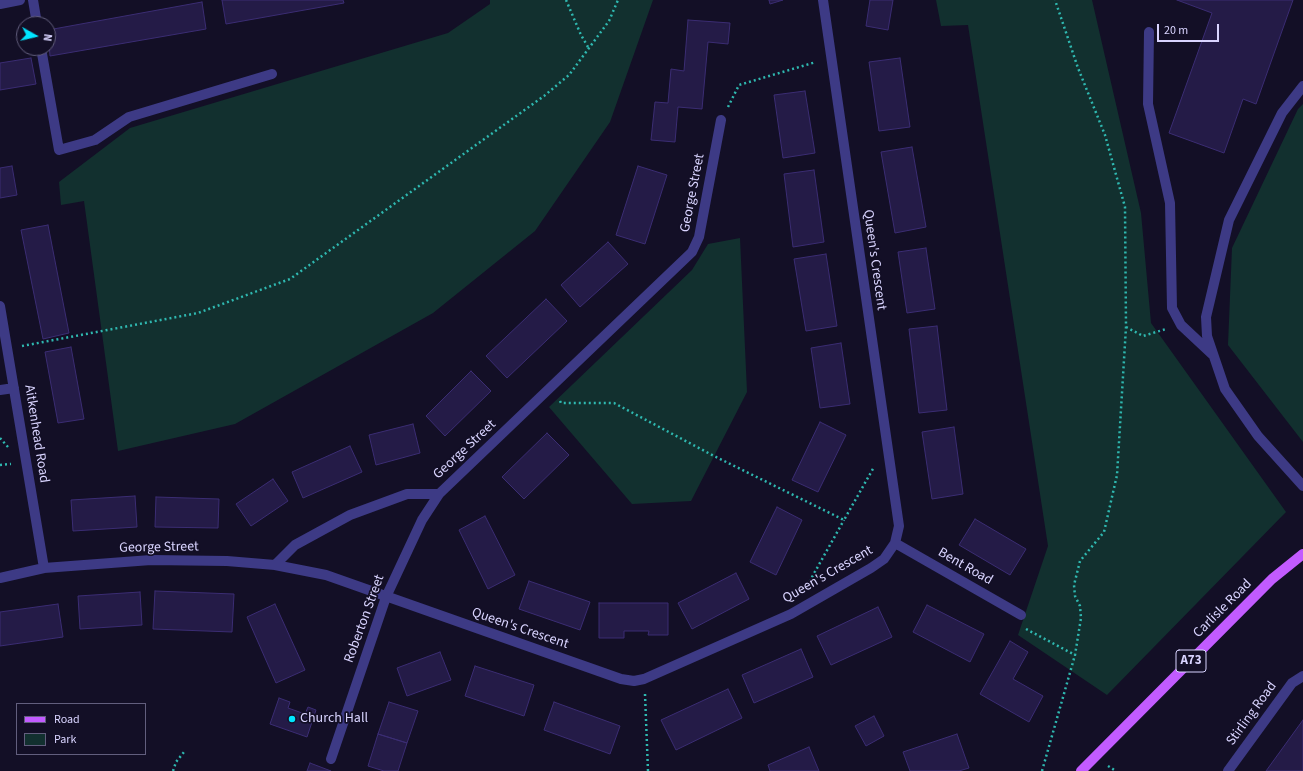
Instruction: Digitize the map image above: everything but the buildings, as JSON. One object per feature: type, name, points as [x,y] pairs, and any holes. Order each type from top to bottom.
[{"type":"main road","name":"Carlisle Road","points":[[1081,771],[1272,579],[1303,554]]},
{"type":"street","points":[[0,4],[20,0]]},
{"type":"street","points":[[33,0],[36,16]]},
{"type":"street","name":"Queen's Crescent","points":[[275,565],[326,575],[621,679],[634,681],[644,679],[790,614],[871,568],[884,559],[895,543],[899,526],[830,58],[823,0]]},
{"type":"street","points":[[1149,32],[1148,104],[1170,202],[1172,308],[1181,325],[1213,356]]},
{"type":"street","points":[[42,56],[59,150],[95,140],[129,118],[272,74]]},
{"type":"street","points":[[1303,86],[1282,112],[1229,220],[1206,317],[1207,336],[1225,389],[1258,436],[1303,486]]},
{"type":"street","name":"George Street","points":[[0,578],[44,568],[151,560],[227,561],[275,565],[295,545],[350,515],[407,494],[439,494],[692,252],[700,237],[721,120]]},
{"type":"street","name":"Aitkenhead Road","points":[[0,306],[44,568]]},
{"type":"street","points":[[0,390],[14,388]]},
{"type":"street","name":"Roberton Street","points":[[331,759],[386,597],[422,520],[439,494]]},
{"type":"street","name":"Bent Road","points":[[895,543],[1020,615]]},
{"type":"street","name":"Stirling Road","points":[[1228,771],[1292,683],[1303,676]]},
{"type":"path","points":[[566,0],[581,35],[588,47]]},
{"type":"path","points":[[7,348],[198,313],[290,279],[544,96],[569,75],[588,47],[609,21],[618,0]]},
{"type":"path","points":[[1042,771],[1075,655],[1081,618],[1080,606],[1075,596],[1074,585],[1077,573],[1082,558],[1104,532],[1117,476],[1126,327],[1125,207],[1105,135],[1055,0]]},
{"type":"path","points":[[721,120],[739,85],[830,58]]},
{"type":"path","points":[[552,386],[561,403],[614,403],[714,456],[844,520]]},
{"type":"path","points":[[806,587],[887,444]]},
{"type":"path","points":[[1020,615],[1016,623],[1075,655]]},
{"type":"path","points":[[644,679],[648,771]]},
{"type":"path","points":[[173,771],[176,762],[184,752]]},
{"type":"green space","points":[[490,0],[653,0],[610,122],[535,231],[433,313],[235,424],[118,451],[84,201],[61,205],[59,182],[130,128],[448,33],[490,4]]},
{"type":"green space","points":[[936,0],[1092,0],[1141,213],[1151,323],[1286,512],[1107,695],[1018,635],[1048,546],[968,25],[941,26]]},
{"type":"green space","points":[[1303,104],[1303,442],[1228,345],[1232,248],[1298,109]]},
{"type":"green space","points":[[740,238],[747,392],[691,501],[632,504],[549,407],[692,270],[708,244]]},
{"type":"place","name":"Church Hall","points":[[292,719]]}]
